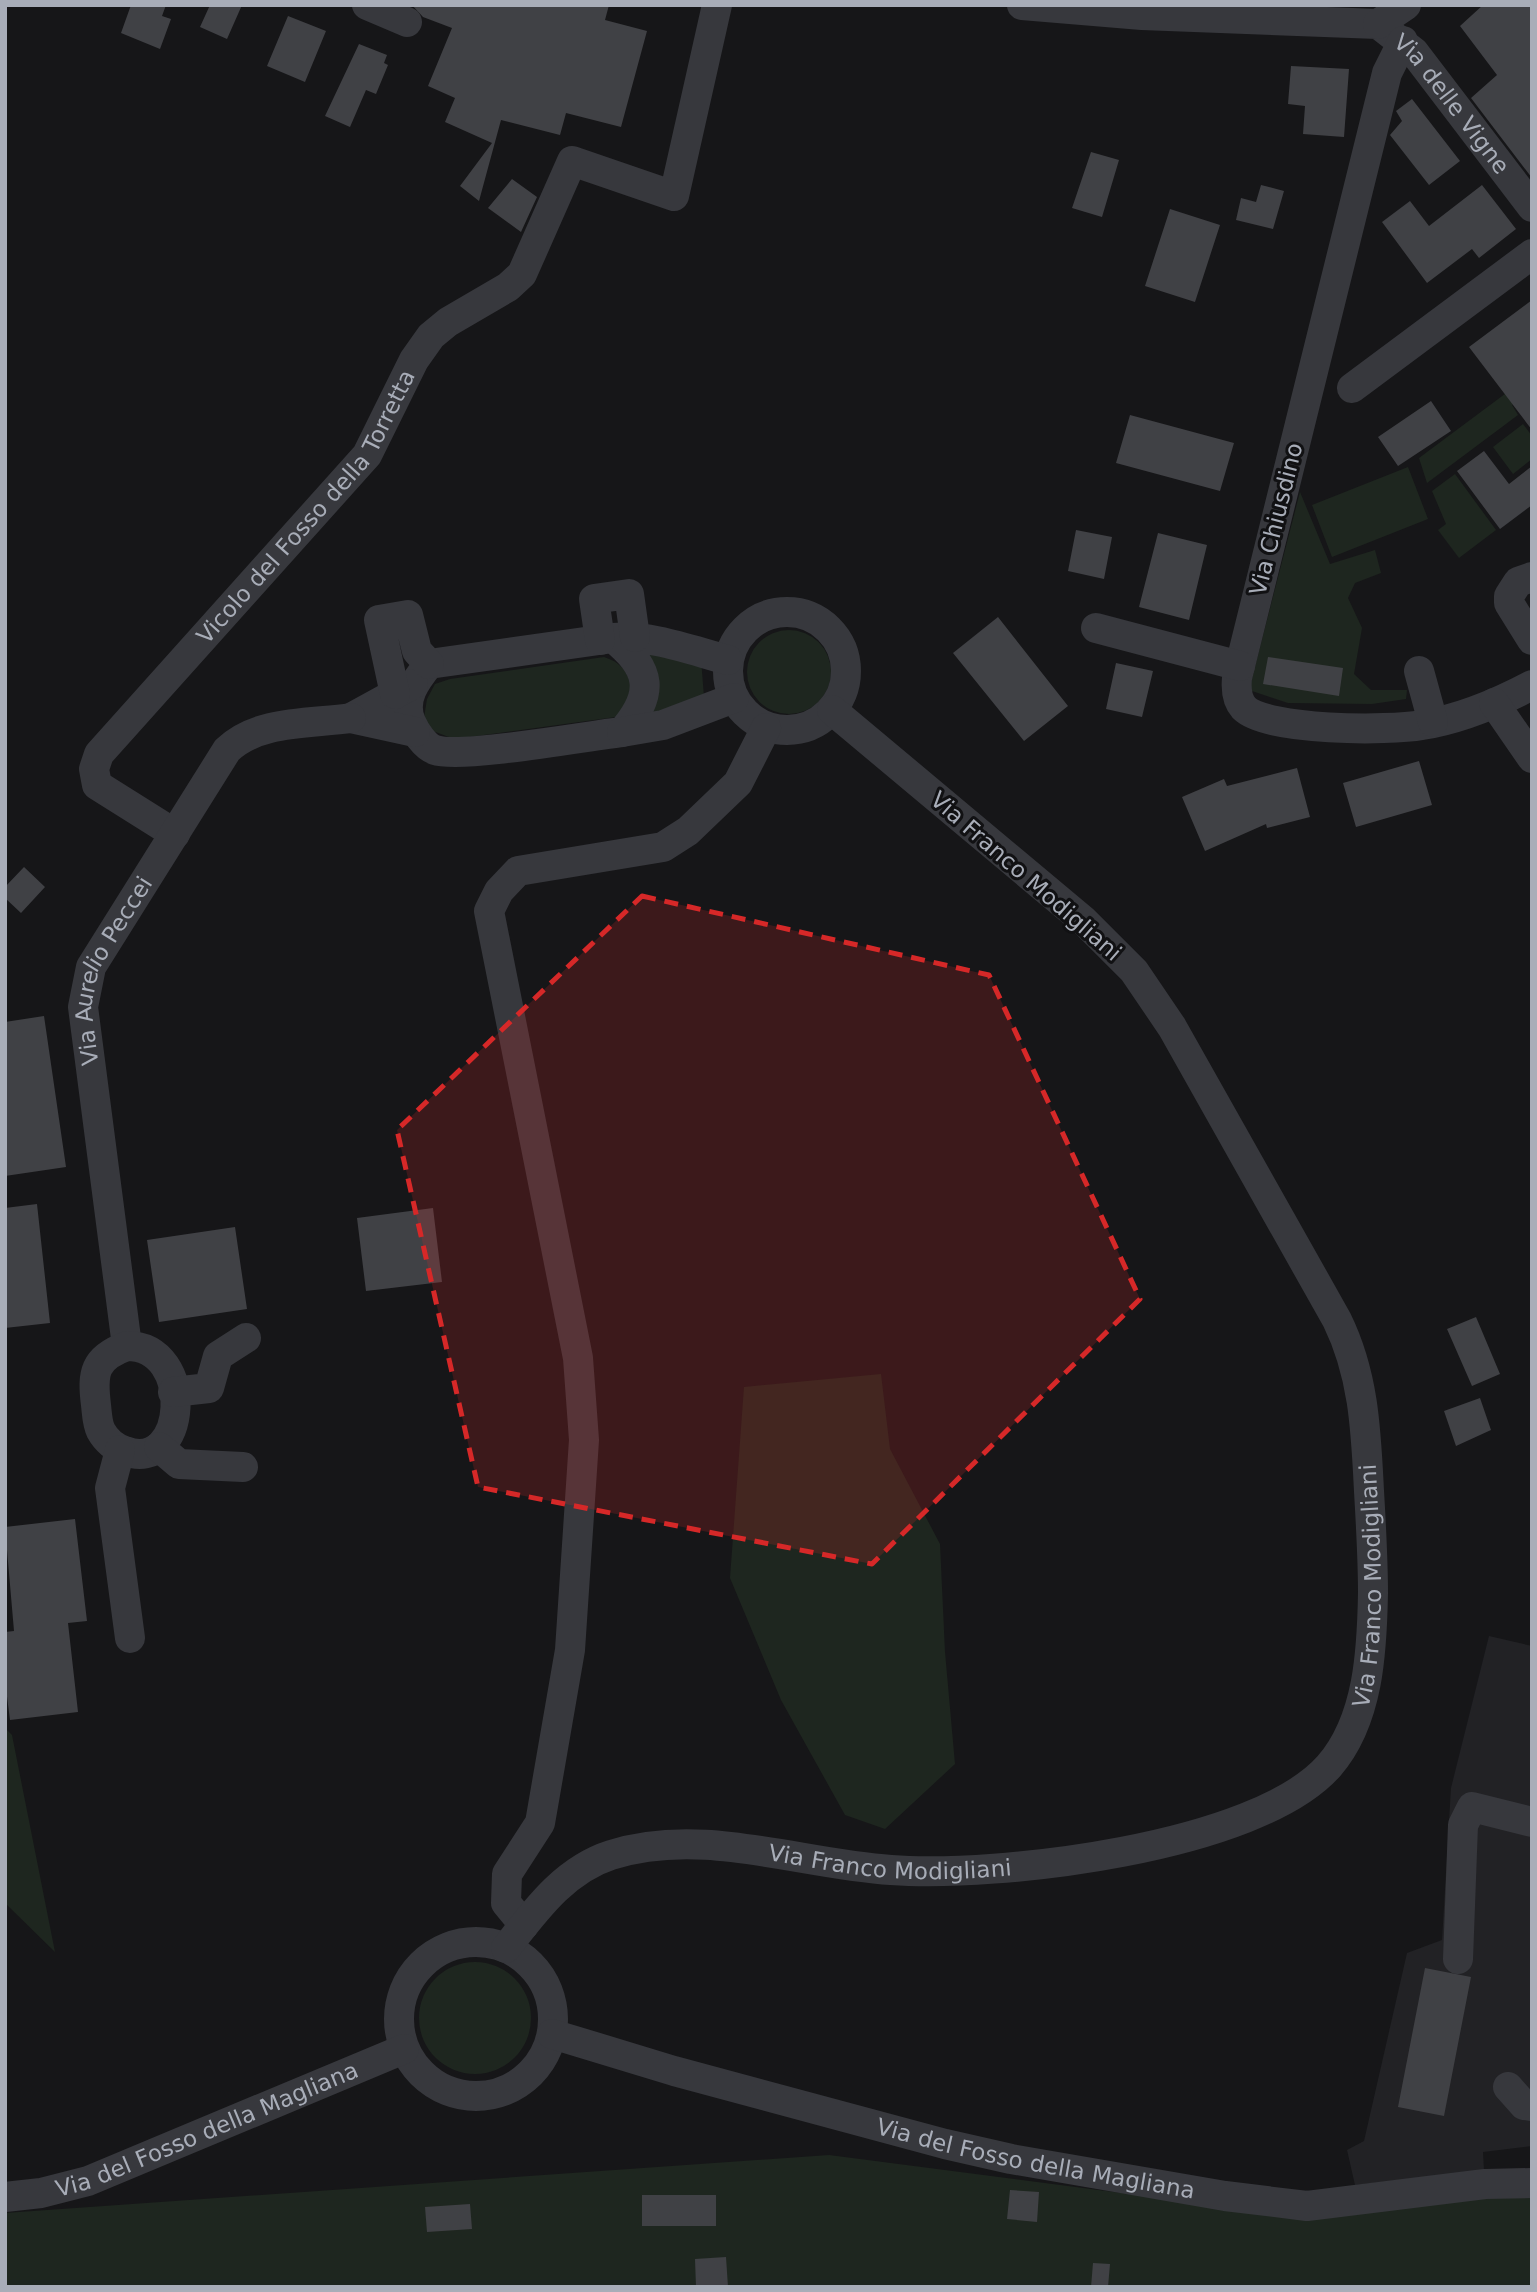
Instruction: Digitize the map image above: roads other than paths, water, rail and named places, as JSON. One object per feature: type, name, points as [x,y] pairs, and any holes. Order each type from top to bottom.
[{"type":"street","points":[[367,5],[407,22]]},
{"type":"street","name":"Vicolo del Fosso della Torretta","points":[[175,834],[97,785],[94,769],[99,754],[367,455],[414,360],[430,336],[448,322],[509,287],[522,274],[572,162],[674,196],[717,5]]},
{"type":"street","name":"Via delle Vigne","points":[[1022,5],[1142,15],[1378,24],[1403,41],[1432,74],[1532,207]]},
{"type":"street","points":[[1378,24],[1406,5]]},
{"type":"street","name":"Via Chiusdino","points":[[1403,41],[1387,73],[1240,666],[1237,695],[1245,709],[1259,716],[1323,726],[1401,727],[1433,722],[1494,703],[1532,685]]},
{"type":"street","points":[[1352,388],[1532,254]]},
{"type":"street","points":[[1532,577],[1518,582],[1509,596],[1509,603],[1532,640]]},
{"type":"street","points":[[783,611],[803,614],[821,622],[840,645],[846,674],[842,693],[832,710],[817,722],[799,730],[766,728],[745,714],[734,698],[728,680],[728,660],[741,634],[764,616],[783,611]]},
{"type":"street","points":[[1096,628],[1240,666]]},
{"type":"street","points":[[728,660],[616,639],[412,681],[407,713],[415,732],[434,750],[462,752],[663,725],[734,698]]},
{"type":"street","points":[[616,639],[639,663],[645,682],[639,710],[622,732]]},
{"type":"street","points":[[1419,671],[1433,722]]},
{"type":"street","name":"Via Aurelio Peccei","points":[[351,718],[412,681]]},
{"type":"street","points":[[1494,703],[1532,758]]},
{"type":"street","name":"Via Franco Modigliani","points":[[515,1936],[552,1894],[586,1866],[618,1853],[659,1845],[710,1844],[855,1867],[924,1872],[1046,1863],[1189,1837],[1277,1805],[1314,1781],[1345,1743],[1363,1694],[1371,1648],[1373,1587],[1366,1429],[1356,1367],[1337,1320],[1172,1027],[1135,971],[1084,921],[832,710]]},
{"type":"street","name":"Via Aurelio Peccei","points":[[127,1346],[83,997],[91,967],[227,750],[240,738],[258,730],[351,718],[415,732]]},
{"type":"street","points":[[515,1936],[456,1944],[432,1954],[415,1972],[402,1994],[398,2022],[404,2049],[420,2073],[439,2086],[465,2095],[484,2095],[509,2089],[541,2061],[552,2034],[553,2014],[543,1980],[528,1962],[515,1936],[506,1903],[507,1874],[540,1823],[570,1650],[584,1440],[578,1358],[489,911],[499,891],[518,871],[663,847],[688,831],[738,783],[766,728]]},
{"type":"street","points":[[173,1392],[209,1388],[218,1356],[246,1338]]},
{"type":"street","points":[[127,1346],[149,1349],[162,1359],[169,1370],[173,1392],[175,1427],[159,1447],[140,1455],[120,1450],[102,1434],[98,1423],[93,1380],[103,1359],[127,1346]]},
{"type":"street","points":[[159,1447],[179,1464],[243,1466]]},
{"type":"street","points":[[120,1450],[110,1488],[130,1637]]},
{"type":"street","points":[[1458,1959],[1463,1825],[1472,1807],[1532,1822]]},
{"type":"street","name":"Via del Fosso della Magliana","points":[[552,2034],[674,2071],[945,2144],[1011,2159],[1225,2196],[1307,2206],[1485,2184],[1532,2183]]},
{"type":"street","name":"Via del Fosso della Magliana","points":[[5,2197],[41,2193],[88,2181],[404,2049]]},
{"type":"street","points":[[1508,2087],[1524,2105],[1532,2106]]}]
